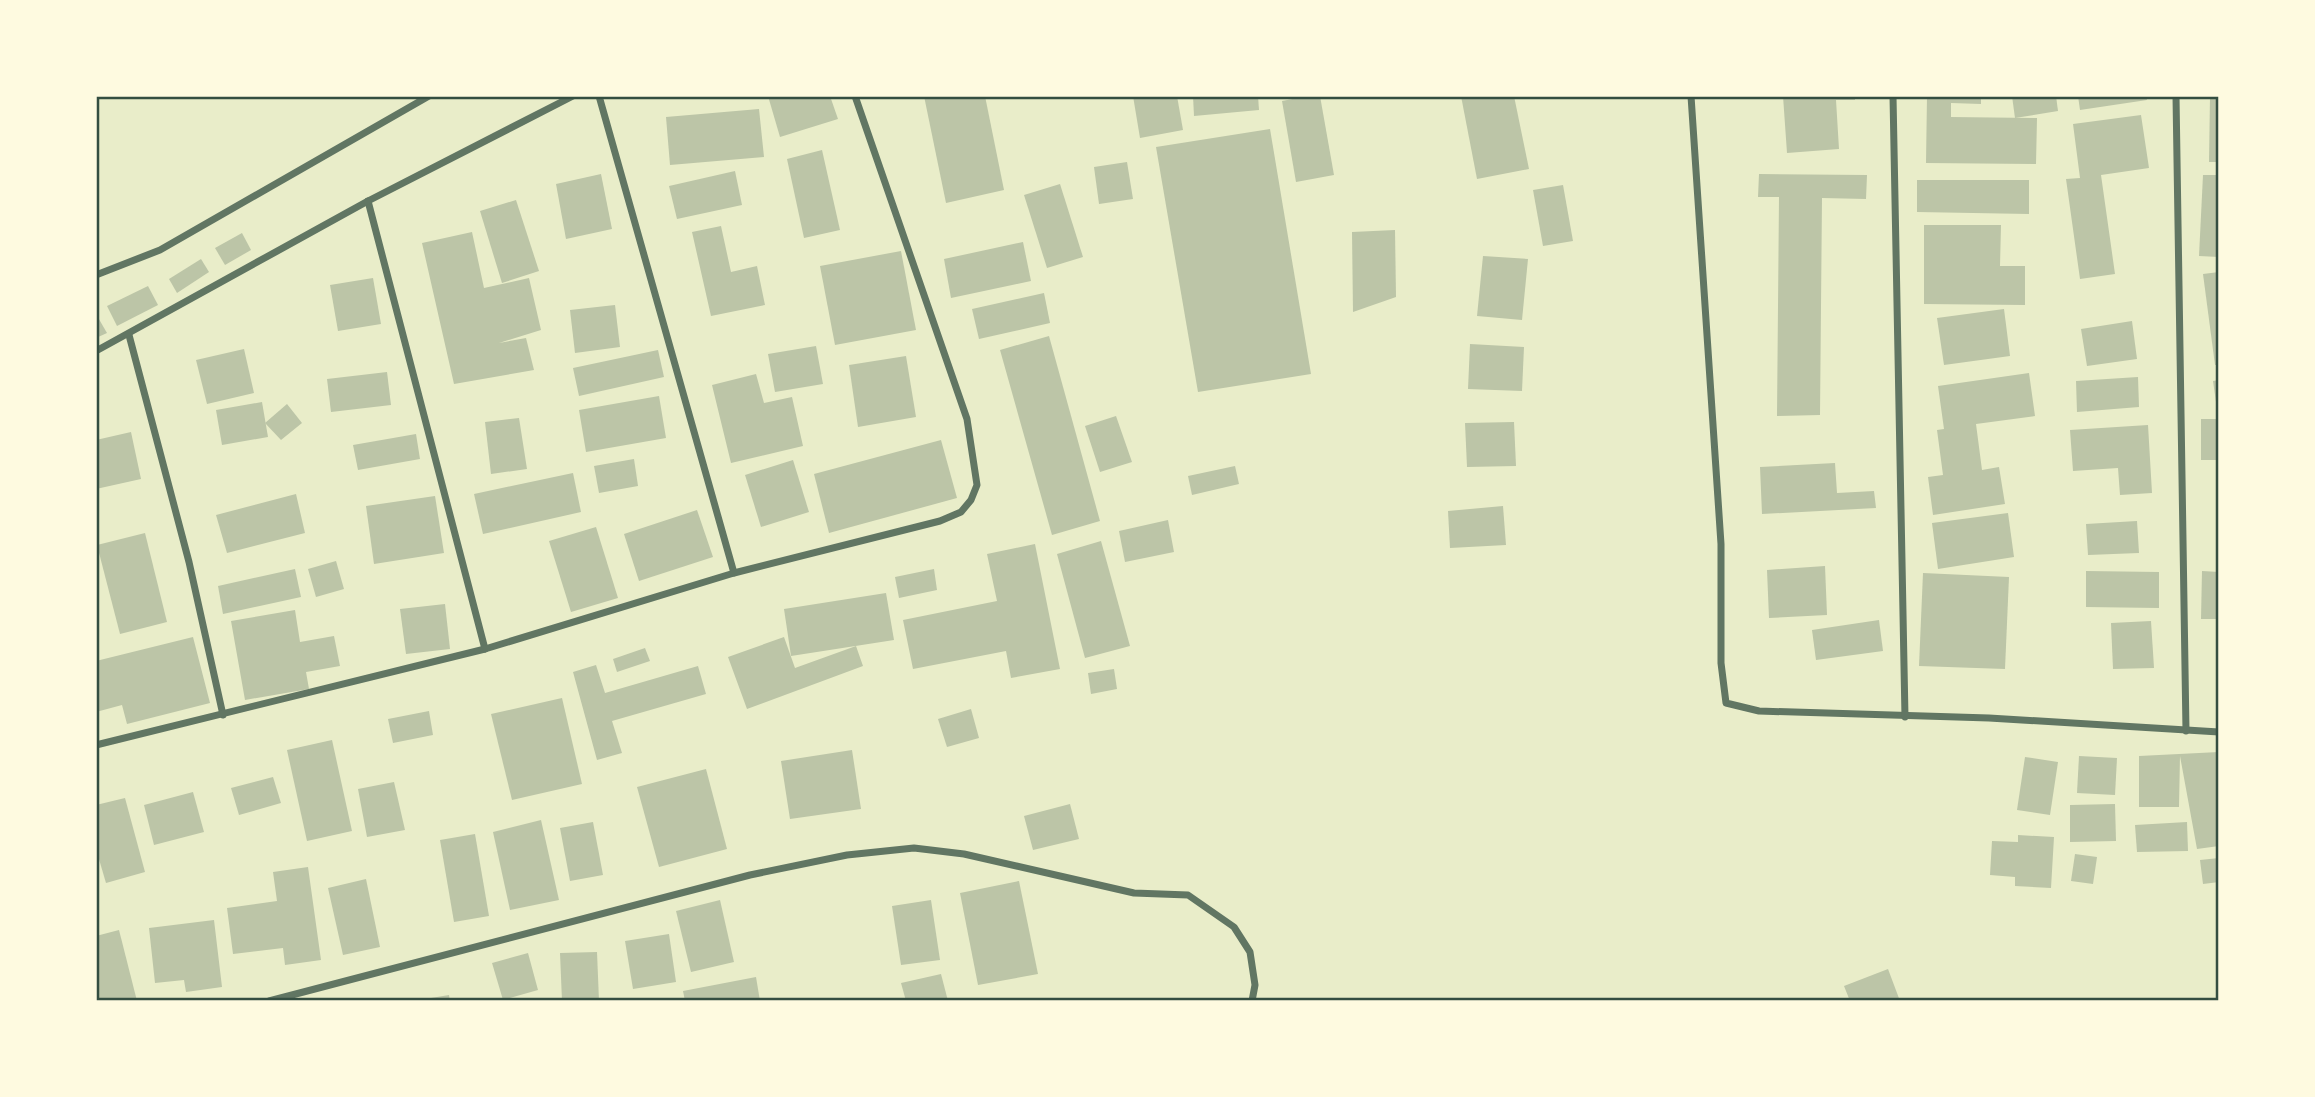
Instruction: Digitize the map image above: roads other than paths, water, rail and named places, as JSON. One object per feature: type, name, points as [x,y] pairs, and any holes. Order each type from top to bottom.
[{"type":"street","points":[[96,275],[160,250],[429,96]]},
{"type":"street","points":[[96,351],[368,201],[573,96]]},
{"type":"street","points":[[599,96],[734,573]]},
{"type":"street","points":[[96,745],[485,649],[734,573],[940,521],[961,512],[971,500],[977,485],[970,433],[855,96]]},
{"type":"street","points":[[1690,96],[1721,544],[1721,663],[1726,703],[1759,711],[1989,718],[2219,732]]},
{"type":"street","points":[[1893,96],[1905,717]]},
{"type":"street","points":[[2176,96],[2186,732]]},
{"type":"street","points":[[368,201],[485,649]]},
{"type":"street","points":[[129,335],[188,562],[223,715]]},
{"type":"street","points":[[269,1001],[737,879],[846,855],[914,848],[964,854],[1134,893],[1188,895],[1234,927],[1250,952],[1255,985],[1252,1001]]}]
